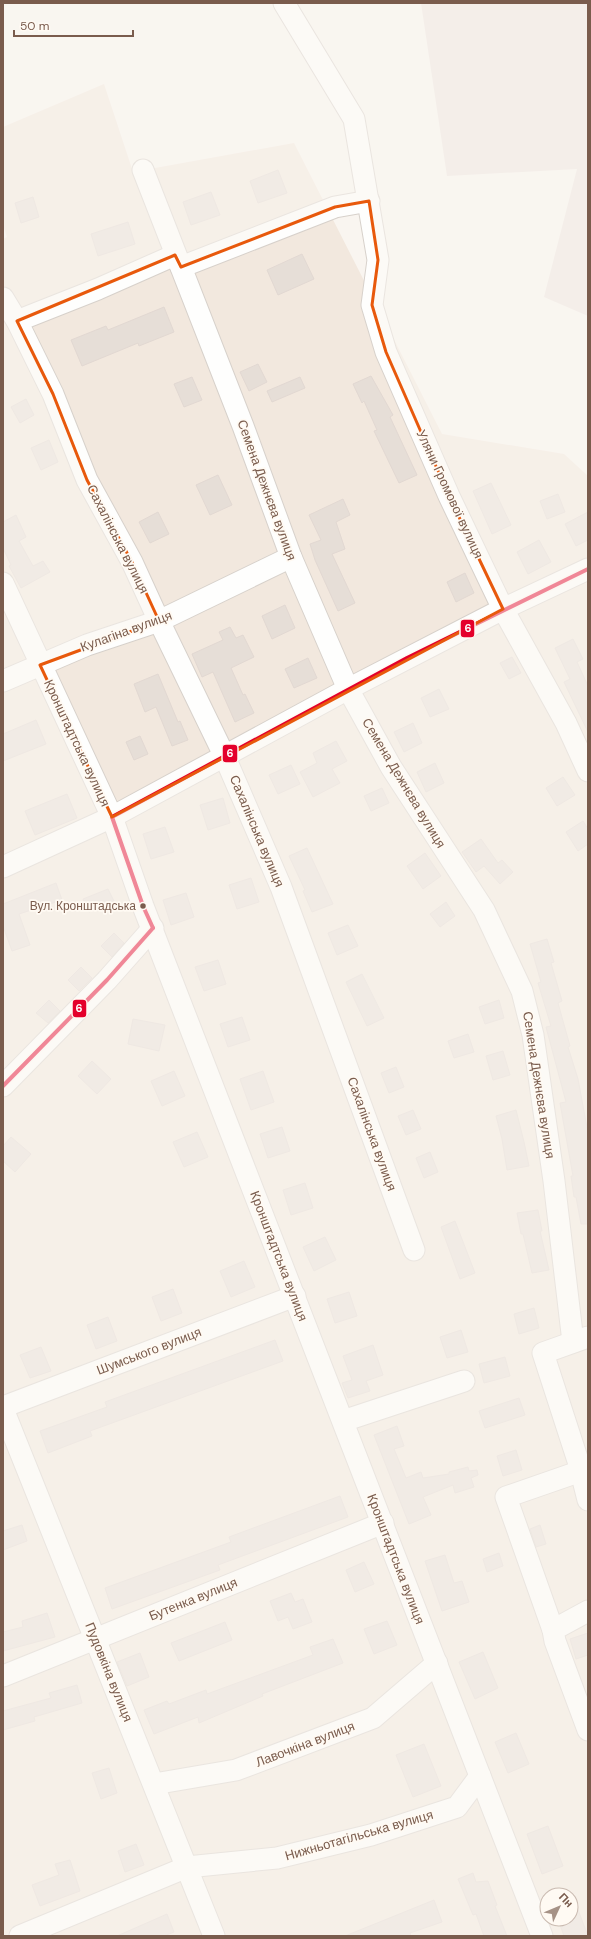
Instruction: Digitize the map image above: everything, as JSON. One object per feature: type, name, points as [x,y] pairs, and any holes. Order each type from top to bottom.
[{"type":"street","name":"Уляни Громової вулиця","points":[[284,3],[354,119],[378,260],[372,305],[386,352],[449,496],[503,609],[566,723],[588,771]]},
{"type":"street","name":"Семена Дежнєва вулиця","points":[[143,170],[243,426],[291,557],[348,689],[391,767],[484,910],[522,992],[533,1035],[554,1181],[581,1340]]},
{"type":"street","points":[[17,321],[98,289],[335,207],[369,201]]},
{"type":"street","name":"Сахалінська вулиця","points":[[3,298],[17,321],[53,394],[87,480],[132,562],[158,621],[224,755],[281,887],[414,1250]]},
{"type":"street","name":"Кулагіна вулиця","points":[[3,680],[87,645],[158,621],[291,557]]},
{"type":"street","points":[[3,867],[112,817],[348,689],[503,609],[588,569]]},
{"type":"street","name":"Кронштадтська вулиця","points":[[3,582],[40,665],[112,817],[143,906],[153,928],[542,1936]]},
{"type":"street","points":[[3,1086],[107,980],[153,928]]},
{"type":"street","name":"Шумського вулиця","points":[[3,1408],[295,1296]]},
{"type":"street","points":[[581,1340],[543,1353],[581,1471],[588,1500]]},
{"type":"street","points":[[343,1421],[464,1381]]},
{"type":"street","name":"Пудовкіна вулиця","points":[[3,1408],[214,1936]]},
{"type":"street","points":[[581,1471],[506,1497],[553,1630],[555,1641],[588,1730]]},
{"type":"street","name":"Бутенка вулиця","points":[[3,1676],[383,1523]]},
{"type":"street","points":[[553,1630],[588,1611]]},
{"type":"street","name":"Лавочкіна вулиця","points":[[154,1784],[236,1770],[373,1718],[436,1663]]},
{"type":"street","name":"Нижньотагільська вулиця","points":[[20,1936],[187,1867],[277,1858],[371,1835],[457,1807],[480,1776]]},
{"type":"highlighted area","points":[[369,201],[378,260],[372,305],[386,352],[449,496],[503,609],[112,817],[40,665],[159,621],[132,562],[87,480],[53,394],[17,321],[175,255],[181,267],[335,207]]},
{"type":"shaded area","points":[[421,3],[588,3],[588,316],[544,297],[577,169],[447,176]]},
{"type":"shaded area","points":[[104,84],[133,172],[294,143],[442,434],[564,454],[588,476],[588,1936],[3,1936],[3,239],[7,237],[3,225],[3,127]]},
{"type":"building","points":[[278,170],[287,193],[258,203],[250,181]]},
{"type":"building","points":[[211,192],[220,215],[191,225],[183,202]]},
{"type":"building","points":[[33,197],[39,217],[21,223],[15,203]]},
{"type":"building","points":[[128,222],[135,244],[98,256],[91,234]]},
{"type":"building","points":[[302,254],[314,279],[278,295],[267,270]]},
{"type":"building","points":[[164,307],[174,332],[139,346],[138,343],[82,366],[71,340],[106,326],[108,330]]},
{"type":"building","points":[[258,364],[267,382],[249,391],[240,372]]},
{"type":"building","points":[[371,376],[393,415],[390,417],[417,475],[399,483],[374,431],[377,430],[364,401],[362,403],[353,384]]},
{"type":"building","points":[[192,377],[202,400],[184,407],[174,384]]},
{"type":"building","points":[[300,377],[305,388],[272,402],[267,391]]},
{"type":"building","points":[[26,399],[34,415],[20,423],[11,407]]},
{"type":"building","points":[[49,440],[58,462],[41,470],[31,448]]},
{"type":"building","points":[[218,475],[232,505],[210,515],[196,485]]},
{"type":"building","points":[[491,483],[511,525],[492,534],[473,491]]},
{"type":"building","points":[[558,494],[565,512],[547,519],[540,501]]},
{"type":"building","points":[[343,499],[350,515],[336,522],[345,549],[332,554],[355,603],[338,611],[315,560],[310,544],[321,540],[309,515]]},
{"type":"building","points":[[158,512],[169,534],[150,543],[139,522]]},
{"type":"building","points":[[588,512],[588,540],[576,546],[565,524]]},
{"type":"building","points":[[16,515],[26,537],[19,541],[33,566],[43,561],[50,572],[21,588],[9,566],[11,565],[3,548],[3,522]]},
{"type":"building","points":[[539,540],[551,562],[528,574],[517,552]]},
{"type":"building","points":[[465,573],[474,593],[456,602],[447,582]]},
{"type":"building","points":[[285,605],[295,628],[272,639],[262,616]]},
{"type":"building","points":[[230,627],[236,638],[243,635],[254,657],[231,668],[243,695],[245,694],[254,713],[235,722],[213,672],[202,677],[192,654],[223,640],[219,632]]},
{"type":"building","points":[[573,639],[583,659],[577,662],[588,686],[588,732],[564,682],[570,679],[555,648]]},
{"type":"building","points":[[512,657],[521,673],[509,679],[500,663]]},
{"type":"building","points":[[308,658],[317,678],[294,688],[285,669]]},
{"type":"building","points":[[158,674],[178,722],[180,721],[188,740],[172,746],[156,707],[145,712],[134,684]]},
{"type":"building","points":[[439,689],[449,709],[430,717],[421,698]]},
{"type":"building","points":[[36,720],[46,744],[3,761],[3,734]]},
{"type":"building","points":[[413,723],[422,743],[404,752],[394,732]]},
{"type":"building","points":[[140,736],[148,754],[134,760],[126,742]]},
{"type":"building","points":[[336,741],[347,761],[332,769],[340,783],[313,797],[300,772],[317,763],[313,753]]},
{"type":"building","points":[[435,763],[444,783],[426,792],[417,772]]},
{"type":"building","points":[[291,765],[300,784],[278,794],[269,775]]},
{"type":"building","points":[[563,777],[575,795],[557,806],[546,788]]},
{"type":"building","points":[[382,788],[389,803],[371,811],[364,796]]},
{"type":"building","points":[[67,794],[77,818],[35,835],[25,811]]},
{"type":"building","points":[[223,798],[230,823],[208,830],[200,805]]},
{"type":"building","points":[[583,821],[588,829],[588,844],[578,851],[566,832]]},
{"type":"building","points":[[165,827],[174,852],[151,859],[143,834]]},
{"type":"building","points":[[481,839],[498,863],[502,860],[513,872],[500,884],[484,866],[476,872],[462,852]]},
{"type":"building","points":[[307,848],[333,904],[312,912],[303,891],[305,890],[289,856]]},
{"type":"building","points":[[425,853],[441,876],[423,889],[407,866]]},
{"type":"building","points":[[251,878],[259,902],[237,909],[229,885]]},
{"type":"building","points":[[56,883],[62,900],[19,914],[30,945],[12,951],[3,926],[3,904]]},
{"type":"building","points":[[108,889],[114,901],[89,912],[83,899]]},
{"type":"building","points":[[186,893],[194,917],[171,925],[163,900]]},
{"type":"building","points":[[446,902],[455,916],[440,927],[430,914]]},
{"type":"building","points":[[348,925],[358,946],[337,955],[328,933]]},
{"type":"building","points":[[114,933],[124,943],[112,957],[101,946]]},
{"type":"building","points":[[547,939],[554,962],[551,963],[562,1001],[558,1003],[570,1046],[568,1047],[578,1079],[588,1133],[588,1224],[581,1224],[576,1197],[574,1197],[571,1176],[573,1176],[560,1103],[566,1102],[546,1027],[551,1026],[538,983],[541,982],[530,944]]},
{"type":"building","points":[[218,960],[226,984],[204,991],[195,967]]},
{"type":"building","points":[[81,967],[92,978],[79,991],[68,980]]},
{"type":"building","points":[[362,974],[384,1018],[367,1026],[346,982]]},
{"type":"building","points":[[49,1000],[60,1011],[48,1023],[36,1013]]},
{"type":"building","points":[[499,1000],[504,1018],[485,1024],[479,1007]]},
{"type":"building","points":[[242,1017],[250,1040],[228,1047],[220,1024]]},
{"type":"building","points":[[133,1019],[165,1025],[159,1051],[128,1044]]},
{"type":"building","points":[[468,1034],[474,1052],[454,1058],[448,1041]]},
{"type":"building","points":[[503,1051],[510,1075],[493,1080],[486,1056]]},
{"type":"building","points":[[92,1061],[111,1079],[97,1094],[78,1076]]},
{"type":"building","points":[[396,1067],[404,1087],[389,1093],[381,1073]]},
{"type":"building","points":[[174,1071],[185,1096],[162,1106],[151,1081]]},
{"type":"building","points":[[263,1071],[274,1102],[251,1110],[240,1079]]},
{"type":"building","points":[[413,1110],[421,1129],[406,1135],[398,1116]]},
{"type":"building","points":[[516,1110],[529,1166],[507,1170],[502,1139],[496,1116]]},
{"type":"building","points":[[282,1127],[290,1151],[268,1158],[260,1134]]},
{"type":"building","points":[[197,1132],[208,1157],[184,1167],[173,1142]]},
{"type":"building","points":[[11,1137],[31,1154],[15,1172],[3,1161],[3,1146]]},
{"type":"building","points":[[430,1152],[438,1172],[424,1178],[416,1158]]},
{"type":"building","points":[[305,1183],[313,1208],[291,1215],[283,1190]]},
{"type":"building","points":[[538,1210],[542,1231],[540,1231],[549,1270],[532,1273],[523,1234],[521,1234],[517,1213]]},
{"type":"building","points":[[455,1221],[475,1273],[460,1279],[441,1227]]},
{"type":"building","points":[[325,1237],[336,1260],[314,1271],[303,1247]]},
{"type":"building","points":[[244,1261],[255,1287],[231,1297],[220,1271]]},
{"type":"building","points":[[173,1289],[182,1313],[161,1321],[152,1297]]},
{"type":"building","points":[[349,1292],[357,1316],[335,1323],[327,1299]]},
{"type":"building","points":[[534,1308],[539,1328],[519,1334],[514,1314]]},
{"type":"building","points":[[108,1317],[117,1341],[96,1349],[87,1325]]},
{"type":"building","points":[[461,1330],[468,1352],[447,1358],[440,1337]]},
{"type":"building","points":[[275,1340],[283,1361],[90,1431],[92,1436],[48,1453],[40,1431],[107,1407],[105,1402]]},
{"type":"building","points":[[373,1345],[383,1375],[366,1381],[370,1391],[348,1398],[342,1383],[352,1380],[343,1356]]},
{"type":"building","points":[[41,1347],[51,1371],[30,1378],[20,1355]]},
{"type":"building","points":[[505,1357],[510,1376],[484,1383],[479,1364]]},
{"type":"building","points":[[519,1398],[525,1415],[485,1428],[479,1411]]},
{"type":"building","points":[[397,1426],[404,1446],[394,1449],[406,1478],[421,1472],[423,1478],[449,1474],[449,1472],[468,1467],[469,1471],[477,1470],[478,1475],[471,1478],[474,1487],[455,1493],[453,1485],[423,1497],[431,1515],[409,1524],[374,1435]]},
{"type":"building","points":[[516,1450],[522,1470],[503,1476],[497,1456]]},
{"type":"building","points":[[340,1496],[348,1517],[218,1565],[220,1570],[112,1609],[105,1588],[231,1542],[229,1537]]},
{"type":"building","points":[[22,1525],[27,1541],[3,1550],[3,1531]]},
{"type":"building","points":[[540,1525],[546,1544],[536,1547],[530,1529]]},
{"type":"building","points":[[499,1553],[503,1566],[487,1572],[483,1559]]},
{"type":"building","points":[[445,1555],[454,1583],[462,1581],[469,1602],[442,1611],[425,1561]]},
{"type":"building","points":[[364,1562],[374,1584],[355,1592],[346,1570]]},
{"type":"building","points":[[291,1593],[295,1602],[303,1599],[312,1622],[293,1629],[288,1617],[278,1621],[270,1601]]},
{"type":"building","points":[[47,1613],[55,1637],[3,1651],[3,1632],[23,1627],[22,1621]]},
{"type":"building","points":[[387,1621],[397,1645],[374,1654],[364,1629]]},
{"type":"building","points":[[225,1622],[232,1640],[179,1661],[171,1643]]},
{"type":"building","points":[[588,1633],[588,1655],[576,1659],[570,1639]]},
{"type":"building","points":[[333,1639],[343,1663],[262,1694],[263,1696],[199,1723],[198,1717],[154,1734],[144,1710],[167,1701],[169,1704],[206,1690],[207,1694],[313,1655],[310,1647]]},
{"type":"building","points":[[483,1652],[498,1688],[475,1699],[459,1662]]},
{"type":"building","points":[[140,1653],[149,1677],[127,1686],[117,1662]]},
{"type":"building","points":[[77,1685],[82,1703],[34,1717],[35,1721],[3,1730],[3,1711],[51,1698],[49,1693]]},
{"type":"building","points":[[516,1733],[529,1764],[508,1773],[495,1742]]},
{"type":"building","points":[[424,1744],[441,1786],[413,1797],[396,1755]]},
{"type":"building","points":[[109,1768],[117,1793],[101,1799],[92,1773]]},
{"type":"building","points":[[548,1826],[563,1866],[542,1874],[527,1834]]},
{"type":"building","points":[[136,1844],[144,1865],[125,1872],[118,1851]]},
{"type":"building","points":[[70,1860],[80,1891],[40,1906],[32,1885],[59,1875],[55,1864]]},
{"type":"building","points":[[473,1873],[476,1882],[488,1881],[497,1905],[495,1906],[507,1936],[484,1936],[476,1914],[473,1915],[458,1879]]},
{"type":"building","points":[[434,1900],[442,1922],[410,1933],[411,1936],[345,1936]]},
{"type":"building","points":[[579,1912],[588,1936],[564,1936],[561,1927],[579,1927]]},
{"type":"building","points":[[167,1914],[174,1932],[164,1936],[117,1936]]},
{"type":"transit line","name":"6","points":[[112,817],[407,658],[588,569]]},
{"type":"transit line","name":"6","points":[[112,817],[143,906],[153,928]]},
{"type":"transit line","name":"6","points":[[3,1086],[107,980],[153,928]]},
{"type":"place","name":"Вул. Кронштадська","points":[[143,906]]}]
